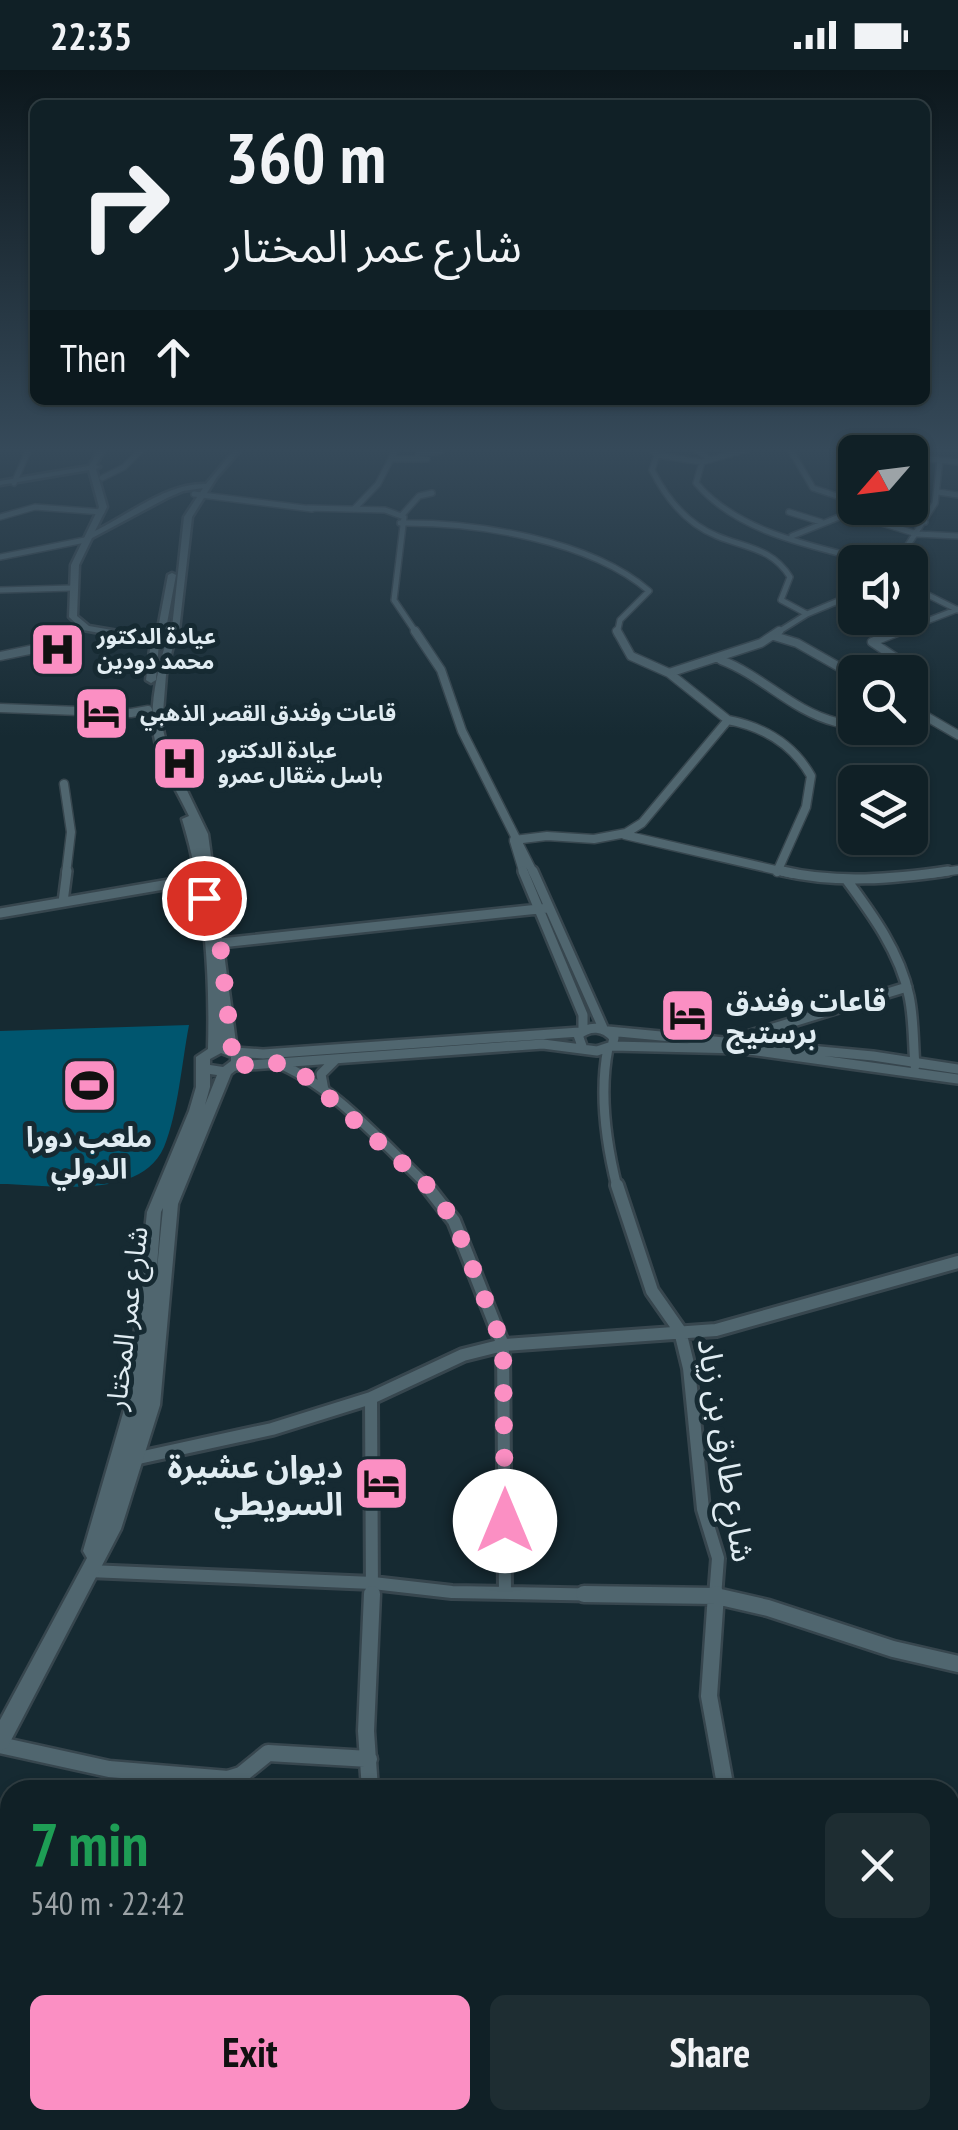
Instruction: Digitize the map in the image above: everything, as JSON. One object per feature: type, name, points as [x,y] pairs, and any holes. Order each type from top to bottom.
[{"type":"main road","points":[[84,545],[74,566],[72,588],[73,617],[78,624],[162,638]]},
{"type":"main road","points":[[86,545],[80,566],[82,619],[99,628],[162,638]]},
{"type":"main road","points":[[162,638],[182,545]]},
{"type":"main road","name":"شارع عمر المختار","points":[[162,638],[148,710],[154,749],[193,835],[206,878]]},
{"type":"main road","name":"شارع عمر المختار","points":[[0,1743],[112,1529],[151,1405],[171,1204],[232,1060],[214,944],[203,834],[163,751],[157,725],[162,638]]},
{"type":"main road","name":"شارع عمر المختار","points":[[87,1571],[137,1396],[154,1212],[196,1111],[203,1057],[215,1049],[214,944]]},
{"type":"main road","points":[[215,1049],[232,1060]]},
{"type":"main road","points":[[204,1068],[232,1060]]},
{"type":"street","points":[[0,557],[52,545]]},
{"type":"street","points":[[399,545],[394,600],[442,670],[462,731],[514,840],[524,852],[583,1014],[577,1039],[602,1072]]},
{"type":"street","points":[[547,545],[594,559],[639,581],[648,596],[621,619],[617,633],[643,667],[669,673],[720,659],[774,636],[807,614],[838,601]]},
{"type":"street","points":[[748,545],[781,561],[790,577],[781,600],[807,614]]},
{"type":"street","points":[[0,590],[72,588]]},
{"type":"street","points":[[928,595],[958,610]]},
{"type":"street","points":[[892,655],[872,642],[958,610]]},
{"type":"street","points":[[46,646],[78,624]]},
{"type":"street","points":[[774,636],[797,643],[838,666]]},
{"type":"street","points":[[0,656],[20,647],[46,646],[64,655],[66,660],[59,663]]},
{"type":"street","points":[[720,659],[755,674],[770,690],[811,715],[836,722]]},
{"type":"street","points":[[669,673],[728,720],[758,728],[788,746],[812,776],[806,807],[776,872]]},
{"type":"street","points":[[0,708],[148,710]]},
{"type":"street","points":[[928,718],[958,735]]},
{"type":"street","points":[[625,836],[666,796],[726,728],[728,720]]},
{"type":"street","points":[[62,902],[71,832],[64,784]]},
{"type":"street","points":[[506,823],[536,838]]},
{"type":"street","points":[[514,840],[603,840],[625,836],[776,872],[846,879],[958,870]]},
{"type":"street","points":[[524,852],[536,838]]},
{"type":"street","points":[[514,840],[515,853],[606,1030],[614,1038],[602,1072]]},
{"type":"street","points":[[0,913],[206,878]]},
{"type":"street","points":[[846,879],[888,942],[907,987],[915,1067]]},
{"type":"street","points":[[214,944],[543,908]]},
{"type":"street","points":[[733,1041],[907,987]]},
{"type":"street","points":[[232,1060],[262,1054],[606,1030],[733,1041],[915,1067],[958,1078]]},
{"type":"street","points":[[232,1060],[273,1062],[544,1044],[743,1050],[958,1069]]},
{"type":"street","points":[[324,1091],[321,1074],[340,1057]]},
{"type":"street","points":[[273,1062],[298,1070],[324,1091],[429,1187],[454,1221],[503,1345],[505,1592]]},
{"type":"street","name":"شارع طارق بن زياد","points":[[602,1072],[608,1151],[624,1217],[652,1291],[680,1331],[693,1396],[703,1508],[718,1558],[709,1696],[723,1780]]},
{"type":"street","points":[[133,1459],[272,1429],[371,1398],[464,1355],[503,1345],[716,1330],[958,1262]]},
{"type":"street","points":[[370,1780],[366,1731],[373,1583],[371,1398]]},
{"type":"street","points":[[87,1571],[373,1583],[452,1592],[716,1596],[958,1664]]},
{"type":"street","points":[[0,1743],[109,1769],[228,1779],[241,1775],[268,1753],[369,1759]]},
{"type":"shaded area","name":"ملعب دورا الدولي","points":[[189,1025],[173,1119],[164,1147],[152,1164],[135,1176],[114,1183],[67,1187],[0,1184],[0,1031]]},
{"type":"place","name":"عيادة الدكتور محمد دودين","points":[[58,649]]},
{"type":"place","name":"قاعات وفندق القصر الذهبي","points":[[101,713]]},
{"type":"place","name":"عيادة الدكتور باسل مثقال عمرو","points":[[179,763]]},
{"type":"place","name":"قاعات وفندق برستيج","points":[[687,1016]]},
{"type":"place","name":"ملعب دورا الدولي","points":[[89,1085]]},
{"type":"place","name":"ديوان عشيرة السويطي","points":[[382,1484]]},
{"type":"route","points":[[204,898],[209,944],[220,943],[232,1050],[239,1059],[235,1066],[273,1062],[298,1070],[429,1187],[454,1221],[503,1345],[505,1521]]}]
